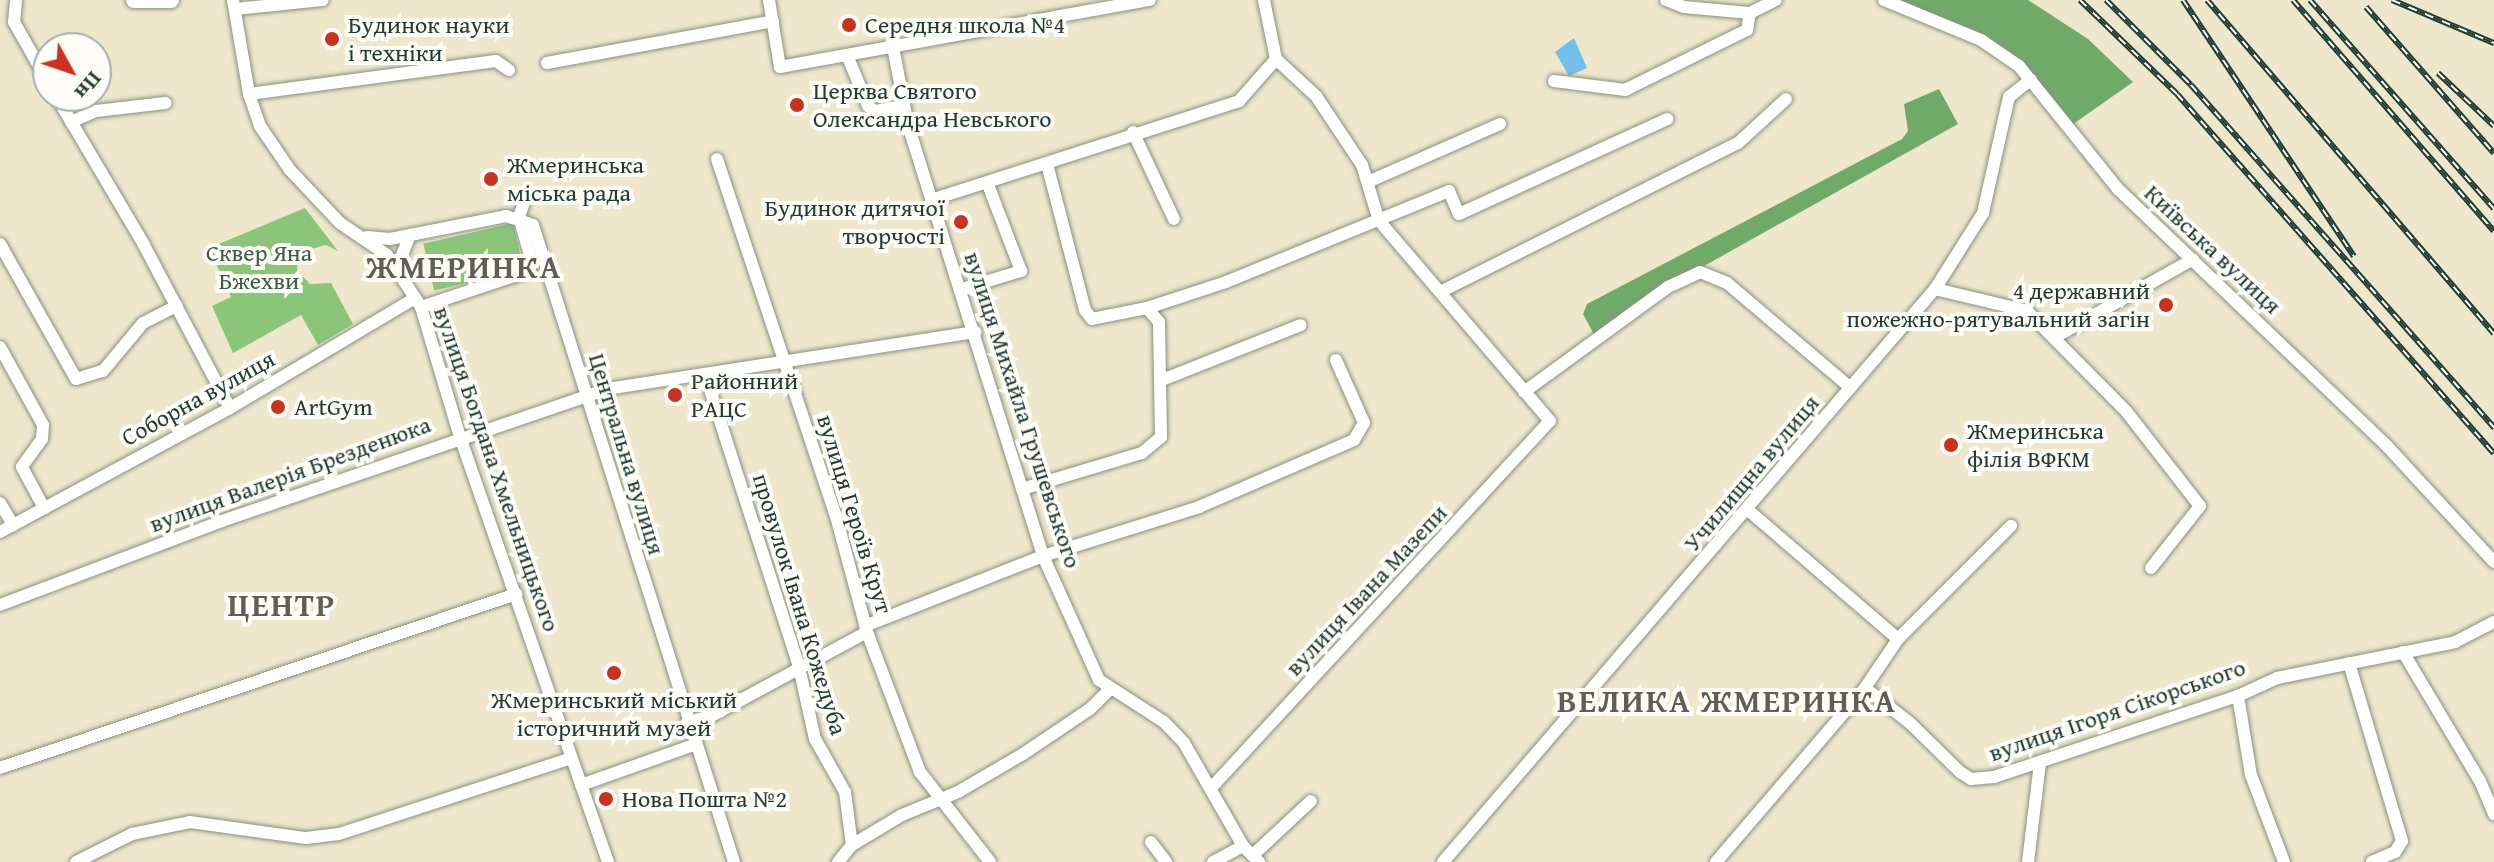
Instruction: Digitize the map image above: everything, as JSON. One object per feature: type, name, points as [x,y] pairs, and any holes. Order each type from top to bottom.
[{"type":"main road","points":[[134,0],[171,0]]},
{"type":"street","points":[[16,0],[14,22],[32,54]]},
{"type":"street","points":[[234,5],[323,0]]},
{"type":"street","points":[[769,0],[780,67],[1150,0]]},
{"type":"street","points":[[1264,0],[1276,59],[1316,96],[1370,181],[1379,221],[1442,291],[1524,392],[1668,287],[1700,272],[1727,283],[1851,388]]},
{"type":"street","points":[[1666,0],[1684,7],[1750,13],[1776,0]]},
{"type":"street","name":"Київська вулиця","points":[[1884,0],[1990,44],[2031,79],[2118,189],[2386,445],[2494,562]]},
{"type":"street","name":"вулиця Богдана Хмельницького","points":[[234,5],[249,94],[260,126],[290,170],[340,223],[363,236],[402,275],[418,302],[460,437],[608,862]]},
{"type":"street","points":[[1554,81],[1625,90],[1747,30],[1750,13]]},
{"type":"street","points":[[547,63],[773,21]]},
{"type":"street","name":"вулиця Михайла Грушевського","points":[[893,47],[903,106],[976,332],[1043,556],[1099,680],[1109,690],[1164,722],[1212,787],[1243,846],[1256,859]]},
{"type":"street","points":[[847,55],[868,106],[874,111],[903,106]]},
{"type":"street","points":[[931,200],[1047,164],[1133,132],[1239,101],[1276,59]]},
{"type":"street","points":[[249,94],[496,61],[509,70]]},
{"type":"street","name":"Училищна вулиця","points":[[1443,862],[1935,289],[1983,213],[2009,97],[2031,79]]},
{"type":"street","points":[[1442,291],[1738,143],[1786,99]]},
{"type":"street","points":[[71,122],[96,111],[166,103]]},
{"type":"street","points":[[65,112],[177,306],[230,408]]},
{"type":"street","points":[[1047,164],[1085,310],[1092,319],[1147,308],[1379,221],[1449,191],[1459,214],[1667,119]]},
{"type":"street","points":[[1370,181],[1500,124]]},
{"type":"street","points":[[1133,132],[1174,219]]},
{"type":"street","name":"вулиця Героїв Крут","points":[[717,159],[836,516],[866,629],[920,772],[937,799],[990,862]]},
{"type":"street","points":[[962,289],[1021,271],[987,182]]},
{"type":"street","points":[[363,236],[410,235],[519,217],[525,200]]},
{"type":"street","name":"Соборна вулиця","points":[[0,532],[418,302],[529,271],[532,262],[519,217]]},
{"type":"street","name":"Центральна вулиця","points":[[519,217],[533,225],[694,745],[734,862]]},
{"type":"street","points":[[402,275],[401,258],[410,235]]},
{"type":"street","points":[[0,244],[76,379],[103,371],[143,323],[177,306]]},
{"type":"street","points":[[2057,336],[2193,259]]},
{"type":"street","points":[[1935,289],[2027,311],[2057,336],[2126,411],[2200,506],[2151,568]]},
{"type":"street","points":[[1022,489],[1155,446],[1161,437],[1159,322],[1147,308]]},
{"type":"street","points":[[1162,380],[1301,325]]},
{"type":"street","name":"вулиця Валерія Брезденюка","points":[[0,605],[460,437],[585,395],[976,332]]},
{"type":"street","points":[[0,347],[43,425],[42,439],[22,467],[44,508]]},
{"type":"street","points":[[687,722],[711,716],[866,629],[1043,556],[1199,507],[1354,440],[1364,423],[1336,360]]},
{"type":"street","name":"провулок Івана Кожедуба","points":[[705,374],[799,667],[815,739],[845,792],[852,845]]},
{"type":"street","name":"вулиця Івана Мазепи","points":[[1212,787],[1550,421],[1524,392]]},
{"type":"street","points":[[0,503],[13,525]]},
{"type":"street","points":[[1748,510],[1898,639]]},
{"type":"street","points":[[1716,862],[1865,688],[1898,639],[2011,526]]},
{"type":"street","points":[[0,768],[516,594]]},
{"type":"street","name":"вулиця Ігоря Сікорського","points":[[1865,688],[1971,779],[2040,763],[2238,696],[2277,678],[2455,642],[2494,622]]},
{"type":"street","points":[[2403,652],[2494,814]]},
{"type":"street","points":[[2349,663],[2401,834],[2400,847],[2387,860],[2372,862]]},
{"type":"street","points":[[838,862],[852,845],[1023,754],[1090,709],[1109,690]]},
{"type":"street","points":[[2238,696],[2251,775],[2284,862]]},
{"type":"street","points":[[581,785],[694,745]]},
{"type":"street","points":[[76,862],[132,834],[190,822],[306,838],[339,834],[571,758]]},
{"type":"street","points":[[2028,862],[2040,763]]},
{"type":"street","points":[[1256,859],[1311,801]]},
{"type":"street","points":[[1151,842],[1166,862]]},
{"type":"street","points":[[1213,862],[1243,846]]},
{"type":"green space","points":[[1884,0],[2028,0],[2088,39],[2133,82],[2069,127],[2005,55]]},
{"type":"green space","points":[[1939,89],[1958,124],[1679,280],[1597,340],[1583,314],[1587,304],[1902,139],[1908,131],[1904,104]]},
{"type":"green space","name":"Сквер Яна Бжехви","points":[[305,208],[338,251],[326,245],[311,249],[298,260],[297,270],[310,284],[331,283],[353,324],[318,345],[301,315],[233,353],[212,306],[231,297],[209,248]]},
{"type":"green space","points":[[513,223],[524,270],[434,290],[423,244]]},
{"type":"water","points":[[1574,38],[1587,68],[1569,76],[1555,52]]},
{"type":"railway","points":[[2080,0],[2177,94],[2494,453]]},
{"type":"railway","points":[[2106,0],[2191,85],[2494,428]]},
{"type":"railway","points":[[2183,0],[2354,256]]},
{"type":"railway","points":[[2207,0],[2494,334]]},
{"type":"railway","points":[[2293,0],[2494,231]]},
{"type":"railway","points":[[2310,0],[2494,209]]},
{"type":"railway","points":[[2392,0],[2494,43]]},
{"type":"railway","points":[[2366,7],[2494,153]]},
{"type":"railway","points":[[2438,73],[2494,126]]},
{"type":"place","name":"Середня школа №4","points":[[849,25]]},
{"type":"place","name":"Будинок науки і техніки","points":[[332,39]]},
{"type":"place","name":"Церква Святого Олександра Невського","points":[[797,105]]},
{"type":"place","name":"Жмеринська міська рада","points":[[491,179]]},
{"type":"place","name":"Будинок дитячої творчості","points":[[961,222]]},
{"type":"place","name":"4 державний пожежно-рятувальний загін","points":[[2166,305]]},
{"type":"place","name":"Районний РАЦС","points":[[675,395]]},
{"type":"place","name":"ArtGym","points":[[278,407]]},
{"type":"place","name":"Жмеринська філія ВФКМ","points":[[1951,445]]},
{"type":"place","name":"Жмеринський міський історичний музей","points":[[614,673]]},
{"type":"place","name":"Нова Пошта №2","points":[[606,799]]},
{"type":"district","name":"ЖМЕРИНКА","points":[[464,267]]},
{"type":"district","name":"ЦЕНТР","points":[[282,605]]},
{"type":"district","name":"ВЕЛИКА ЖМЕРИНКА","points":[[1727,701]]}]
